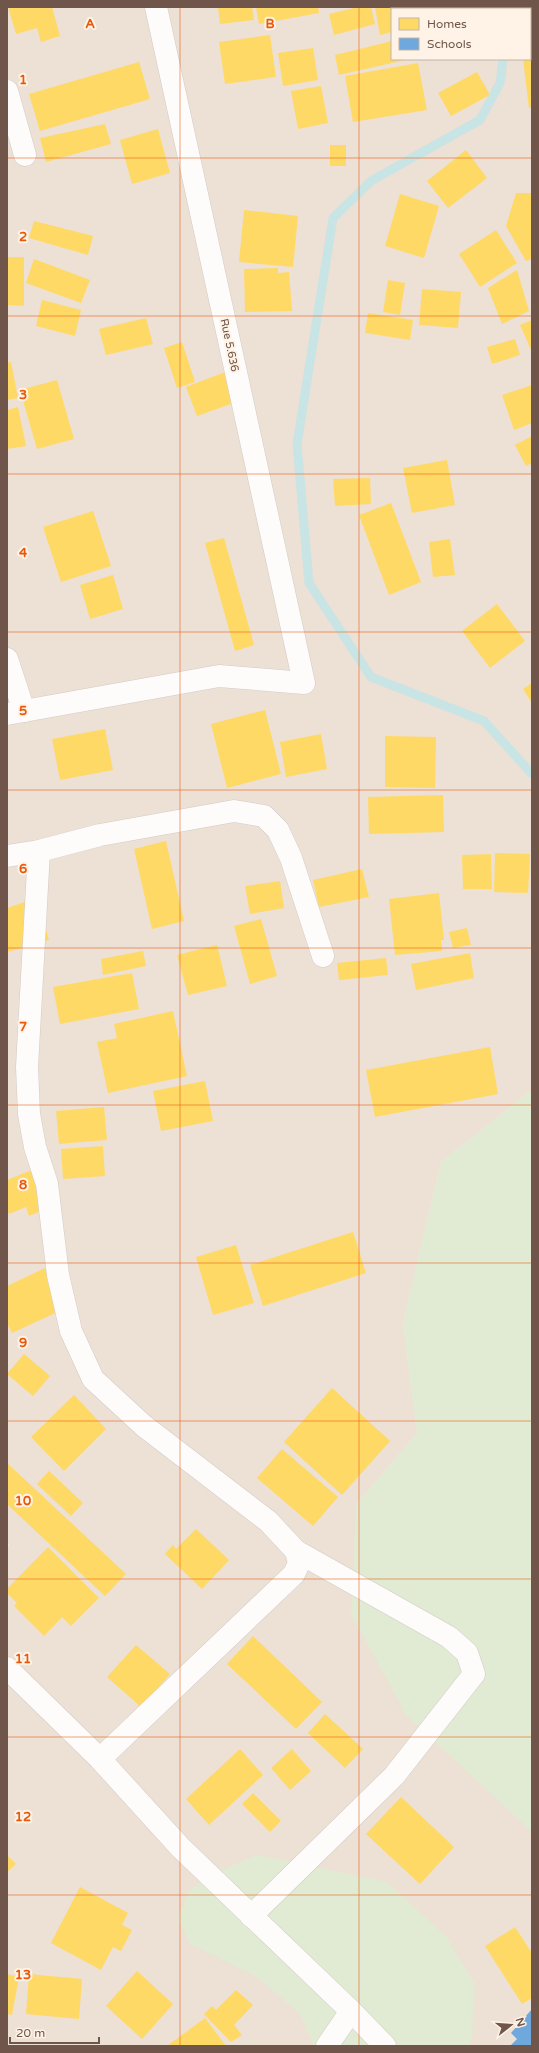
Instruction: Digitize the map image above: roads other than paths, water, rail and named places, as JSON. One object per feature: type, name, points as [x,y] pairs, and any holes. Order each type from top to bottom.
[{"type":"street","name":"Rue 5.636","points":[[15,713],[219,676],[304,683],[156,7]]},
{"type":"street","points":[[7,91],[25,155]]},
{"type":"street","points":[[7,659],[15,713]]},
{"type":"street","points":[[7,856],[39,851],[100,835],[234,811],[264,816],[278,830],[291,858],[323,956]]},
{"type":"street","points":[[39,851],[28,1067],[29,1114],[35,1147],[47,1184],[58,1275],[71,1331],[93,1379],[144,1426],[268,1521],[296,1551],[449,1637],[467,1653],[474,1674],[394,1776],[251,1916]]},
{"type":"street","points":[[100,1760],[294,1574],[299,1563],[296,1551]]},
{"type":"street","points":[[11,1679],[100,1760],[180,1848],[351,2011],[385,2046]]},
{"type":"street","points":[[327,2046],[351,2011]]},
{"type":"waterway","points":[[503,60],[500,83],[480,120],[371,181],[333,218],[297,444],[309,583],[371,677],[484,721],[532,774]]}]
